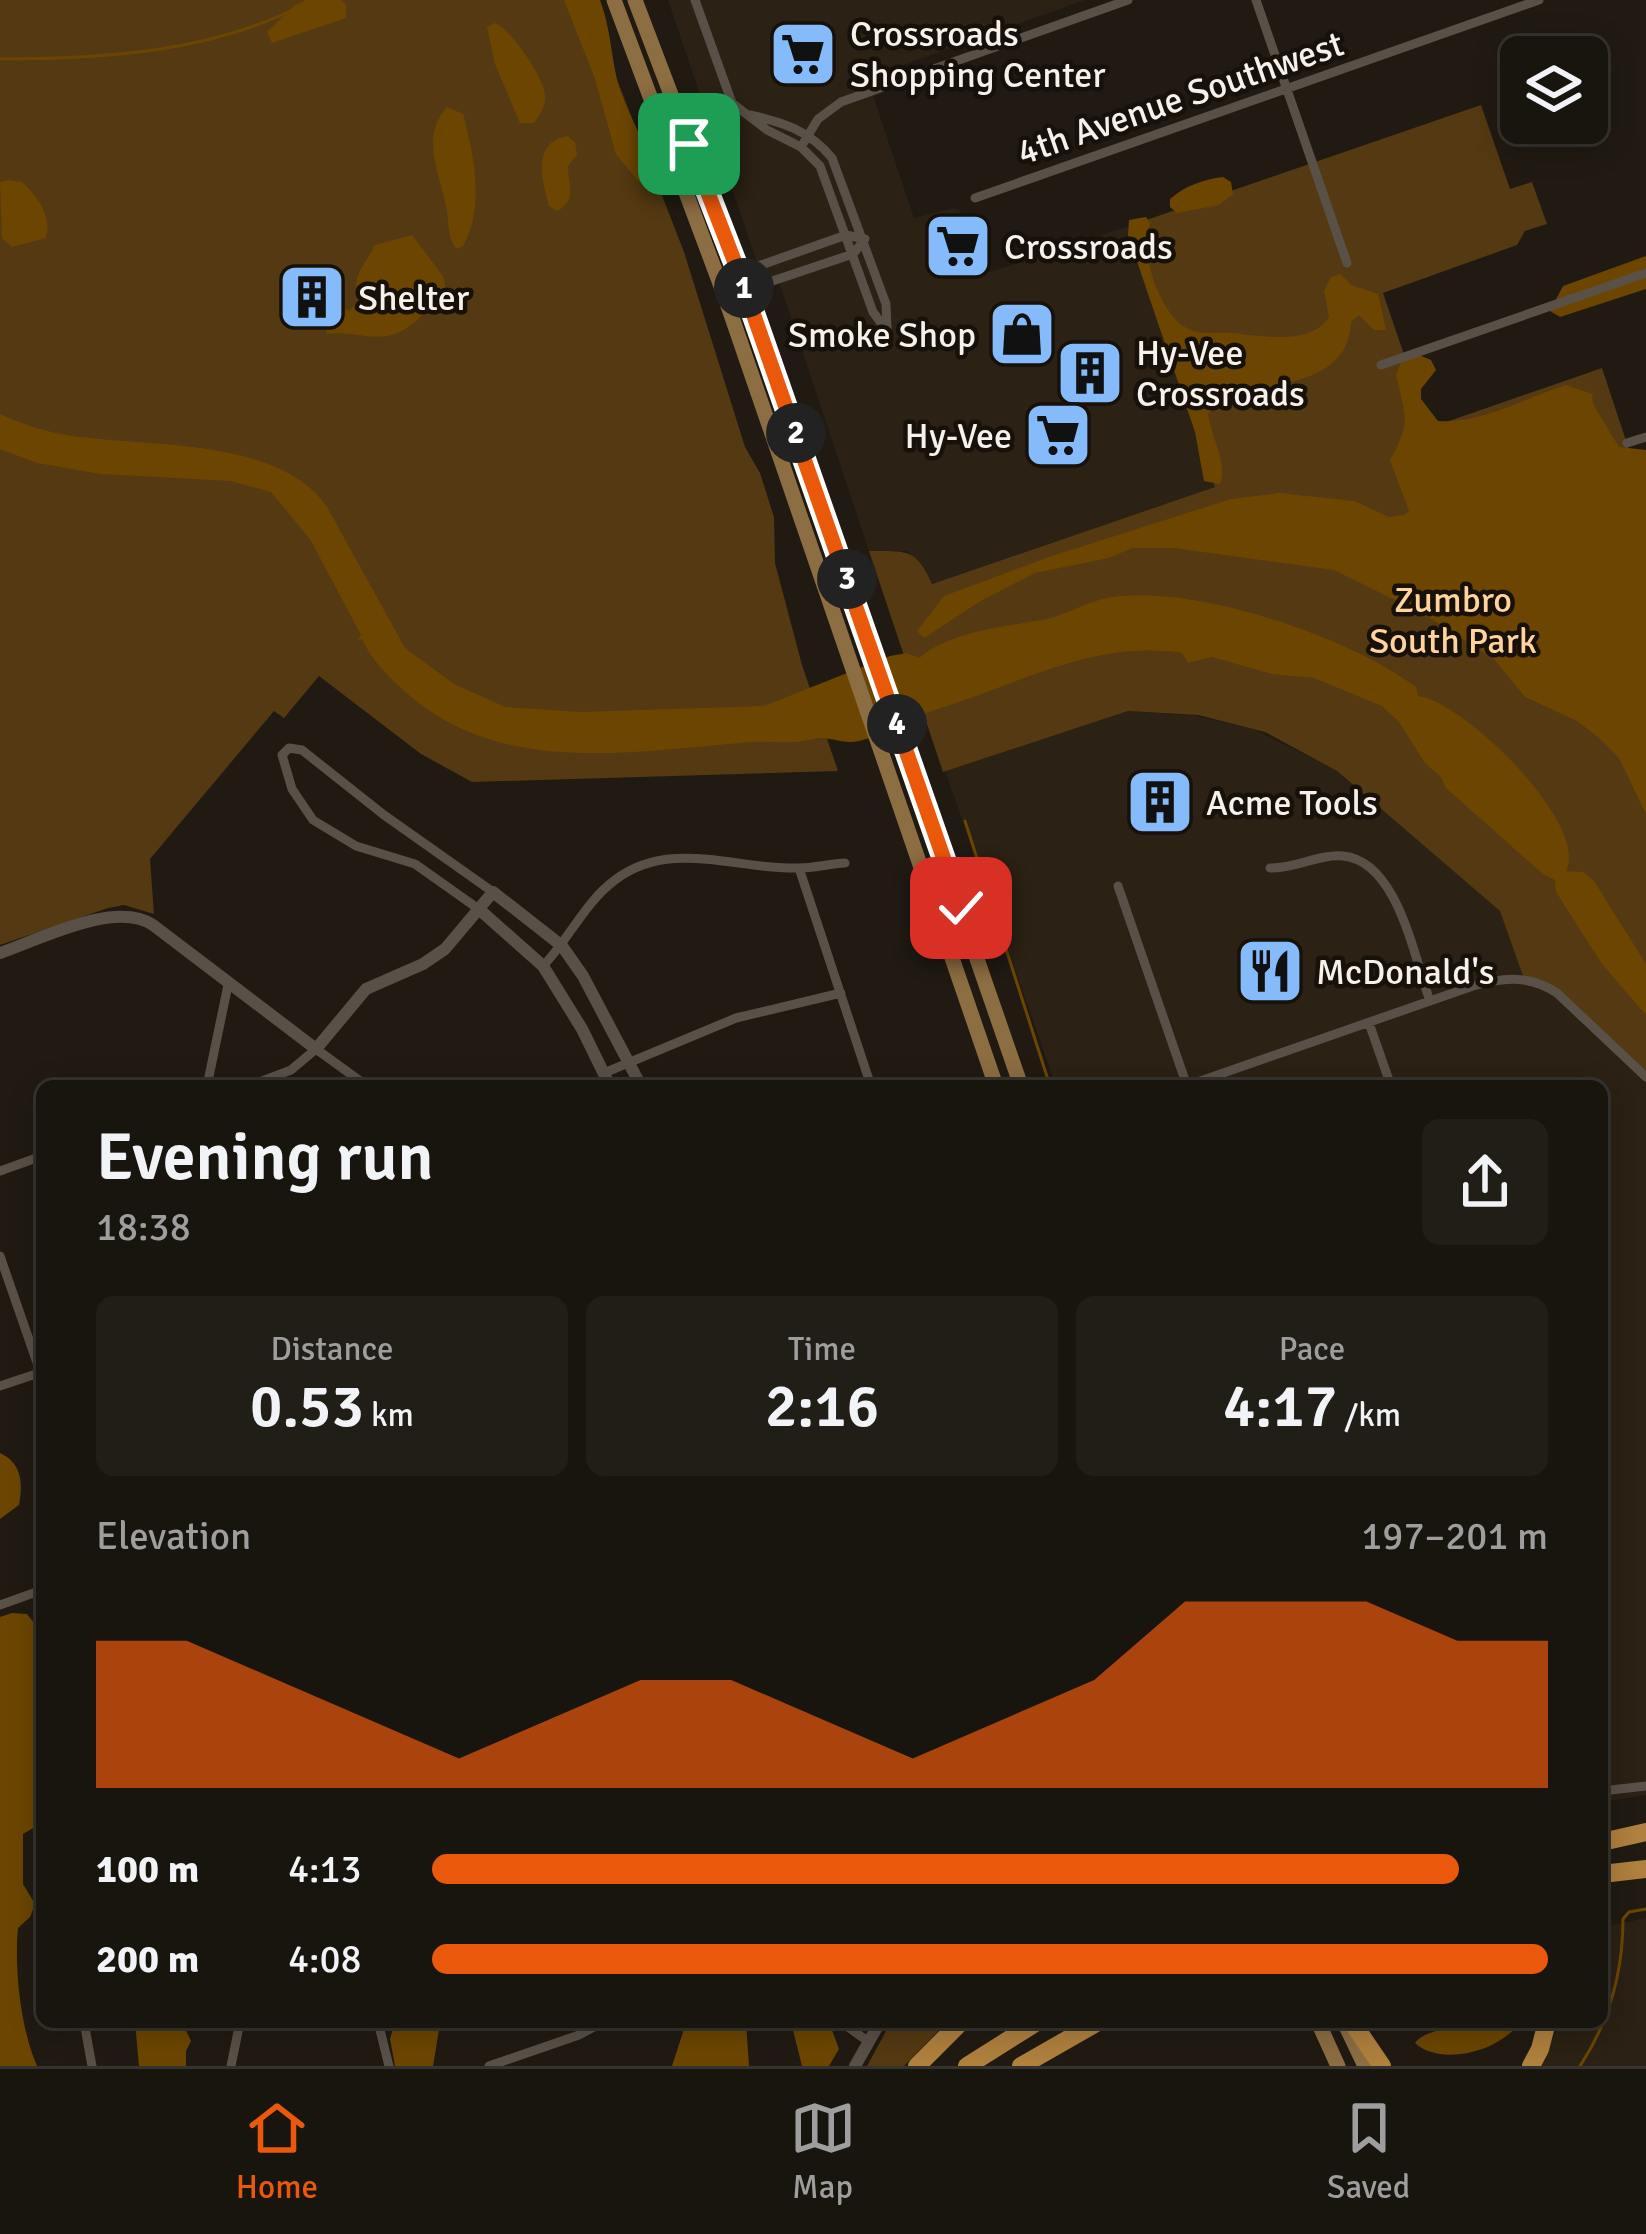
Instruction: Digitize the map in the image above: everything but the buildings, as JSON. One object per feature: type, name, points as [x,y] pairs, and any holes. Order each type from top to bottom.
[{"type":"highway","points":[[1608,1843],[1646,1836]]},
{"type":"highway","points":[[1608,1873],[1646,1869]]},
{"type":"highway","points":[[916,2066],[955,2028]]},
{"type":"highway","points":[[968,2066],[1028,2028]]},
{"type":"highway","points":[[1021,2066],[1088,2028]]},
{"type":"highway","points":[[1353,2028],[1382,2066]]},
{"type":"highway","points":[[1531,2066],[1545,2028]]},
{"type":"main road","points":[[614,0],[722,288],[995,1080]]},
{"type":"main road","points":[[635,0],[742,281],[1019,1080]]},
{"type":"main road","points":[[997,1012],[1030,1080]]},
{"type":"main road","points":[[1321,2028],[1338,2066]]},
{"type":"main road","points":[[1350,2028],[1365,2066]]},
{"type":"street","points":[[695,0],[732,103],[767,130],[801,147],[824,174],[873,312],[887,331],[886,304],[836,165],[808,135],[750,115]]},
{"type":"street","points":[[801,147],[825,112],[841,102],[1128,0]]},
{"type":"street","points":[[1256,0],[1347,263]]},
{"type":"street","name":"4th Avenue Southwest","points":[[975,197],[1539,0]]},
{"type":"street","points":[[722,288],[847,235],[865,239]]},
{"type":"street","points":[[722,288],[853,254],[865,239]]},
{"type":"street","points":[[1381,365],[1646,273]]},
{"type":"street","points":[[1627,443],[1646,437]]},
{"type":"street","points":[[638,1080],[630,1062],[583,976],[562,946],[302,750],[289,748],[282,755],[292,789],[313,820],[356,846],[415,864],[480,910],[543,966],[607,1080],[630,1062],[736,1018],[841,993]]},
{"type":"street","points":[[1270,868],[1343,856],[1376,869],[1390,889],[1430,1001]]},
{"type":"street","points":[[543,966],[612,882],[651,863],[682,857],[799,868],[845,862]]},
{"type":"street","points":[[799,868],[869,1080]]},
{"type":"street","points":[[1118,886],[1184,1080]]},
{"type":"street","points":[[265,1080],[291,1070],[316,1049],[367,989],[432,958],[455,939],[493,892]]},
{"type":"street","points":[[0,953],[96,920],[132,914],[359,1080]]},
{"type":"street","points":[[1203,1080],[1489,981],[1533,980],[1557,993],[1646,1077]]},
{"type":"street","points":[[208,1080],[228,985]]},
{"type":"street","points":[[1369,1022],[1389,1080]]},
{"type":"street","points":[[0,1171],[36,1158]]},
{"type":"street","points":[[0,1256],[36,1357]]},
{"type":"street","points":[[0,1386],[36,1376]]},
{"type":"street","points":[[0,1605],[36,1592]]},
{"type":"street","points":[[1608,1789],[1646,1786]]},
{"type":"street","points":[[85,2028],[92,2066]]},
{"type":"street","points":[[231,2066],[240,2028]]},
{"type":"street","points":[[380,2028],[389,2066]]},
{"type":"street","points":[[489,2066],[592,2028]]},
{"type":"street","points":[[849,2028],[869,2042]]},
{"type":"street","points":[[855,2066],[877,2028]]},
{"type":"shaded area","points":[[306,0],[341,0],[346,18],[272,43],[267,32]]},
{"type":"shaded area","points":[[564,0],[600,0],[619,87],[646,157],[647,181],[639,182],[616,154],[595,79]]},
{"type":"shaded area","points":[[668,0],[1085,0],[867,78],[914,218],[954,208],[971,218],[990,272],[1129,226],[1216,487],[931,584],[907,551],[869,551],[778,279],[764,283]]},
{"type":"shaded area","points":[[495,23],[518,44],[544,88],[545,103],[534,123],[520,123],[495,64],[487,27]]},
{"type":"shaded area","points":[[447,107],[463,114],[475,181],[470,231],[463,246],[456,249],[433,144],[434,131]]},
{"type":"shaded area","points":[[568,136],[575,142],[577,155],[568,166],[569,197],[557,211],[549,206],[542,164],[548,146]]},
{"type":"shaded area","points":[[1223,177],[1231,182],[1233,194],[1219,205],[1177,213],[1170,207],[1170,199],[1182,190]]},
{"type":"shaded area","points":[[0,182],[22,182],[38,201],[47,222],[46,238],[12,247],[2,238]]},
{"type":"shaded area","points":[[1146,217],[1150,223],[1149,263],[1159,293],[1174,318],[1195,331],[1283,337],[1310,332],[1329,317],[1324,291],[1331,277],[1341,274],[1351,285],[1378,294],[1386,330],[1374,330],[1359,315],[1351,322],[1345,347],[1332,364],[1313,375],[1223,402],[1208,414],[1221,459],[1220,484],[1204,481],[1195,432],[1128,235],[1129,220]]},
{"type":"shaded area","points":[[412,235],[443,276],[446,290],[412,325],[392,335],[327,334],[323,314],[335,308],[350,310],[359,300],[357,278],[375,245]]},
{"type":"shaded area","points":[[1646,256],[1646,289],[1560,317],[1550,311],[1563,286]]},
{"type":"shaded area","points":[[1419,355],[1431,360],[1436,370],[1421,389],[1421,399],[1438,421],[1487,414],[1566,385],[1592,394],[1593,404],[1619,447],[1646,450],[1646,814],[1619,758],[1598,737],[1577,721],[1525,697],[1495,660],[1427,616],[1334,570],[1174,548],[1132,548],[1109,558],[1035,573],[924,638],[917,631],[944,596],[1231,499],[1279,493],[1354,501],[1389,517],[1405,515],[1409,511],[1390,460],[1405,418],[1396,375],[1401,362]]},
{"type":"shaded area","points":[[0,414],[63,434],[245,457],[306,484],[327,507],[405,648],[454,684],[505,707],[581,712],[764,706],[890,656],[907,653],[919,658],[961,636],[1052,618],[1121,596],[1194,600],[1316,634],[1388,668],[1416,687],[1418,696],[1464,719],[1519,768],[1560,825],[1568,851],[1566,871],[1583,872],[1594,881],[1646,964],[1646,1015],[1602,964],[1556,892],[1555,880],[1446,788],[1382,706],[1314,678],[1272,674],[1212,657],[1188,663],[1182,653],[1119,652],[1056,667],[854,742],[820,738],[612,753],[522,747],[479,736],[439,717],[389,677],[362,639],[358,640],[361,635],[310,539],[271,492],[231,481],[101,474],[37,463],[0,449]]},
{"type":"shaded area","points":[[1128,711],[1193,715],[1254,729],[1334,769],[1501,911],[1524,979],[1545,985],[1646,1077],[1646,1795],[1608,1801],[1608,1080],[1054,1080],[945,771]]},
{"type":"shaded area","points":[[0,1453],[17,1468],[21,1489],[19,1505],[0,1519]]},
{"type":"shaded area","points":[[27,1614],[36,1625],[36,1824],[23,1834],[23,1884],[35,1904],[18,1928],[17,1944],[23,2017],[37,2066],[0,2066],[0,1617]]},
{"type":"shaded area","points":[[1646,1918],[1646,2066],[1541,2066],[1557,2028],[1608,2028],[1608,1926]]},
{"type":"shaded area","points":[[136,2028],[185,2028],[191,2041],[186,2066],[139,2066]]},
{"type":"shaded area","points":[[393,2028],[439,2028],[433,2066],[395,2066],[390,2039]]},
{"type":"shaded area","points":[[681,2028],[746,2028],[749,2066],[672,2066]]},
{"type":"shaded area","points":[[792,2028],[831,2028],[839,2049],[829,2066],[802,2066]]},
{"type":"shaded area","points":[[1446,2028],[1515,2028],[1498,2042],[1453,2055],[1415,2043]]},
{"type":"green space","points":[[0,0],[586,0],[684,252],[745,447],[760,473],[774,517],[775,563],[802,665],[838,771],[472,782],[421,754],[319,676],[284,718],[274,711],[150,859],[154,914],[124,905],[108,908],[0,945]]},
{"type":"green space","name":"Zumbro South Park","points":[[1481,105],[1510,189],[1532,182],[1547,224],[1525,231],[1517,245],[1383,293],[1429,428],[1602,368],[1646,501],[1646,1077],[1566,1001],[1524,979],[1500,911],[1337,771],[1265,732],[1198,715],[1128,711],[943,772],[869,551],[909,554],[932,584],[1215,487],[1129,226]]},
{"type":"green space","points":[[888,2028],[941,2028],[904,2066],[867,2066]]},
{"type":"waterway","points":[[0,59],[120,54],[200,42],[312,0]]},
{"type":"waterway","points":[[965,821],[1048,1080]]},
{"type":"waterway","points":[[1608,2007],[1623,1919],[1629,1912],[1646,1909]]},
{"type":"waterway","points":[[1580,2066],[1600,2028]]},
{"type":"place","name":"Crossroads Shopping Center","points":[[803,54]]},
{"type":"place","name":"Crossroads","points":[[958,246]]},
{"type":"place","name":"Shelter","points":[[312,297]]},
{"type":"place","name":"Smoke Shop","points":[[1022,334]]},
{"type":"place","name":"Hy-Vee Crossroads","points":[[1090,373]]},
{"type":"place","name":"Hy-Vee","points":[[1058,435]]},
{"type":"place","name":"Acme Tools","points":[[1160,802]]},
{"type":"place","name":"McDonald's","points":[[1270,971]]},
{"type":"route","points":[[689,144],[739,273],[961,908]]}]
